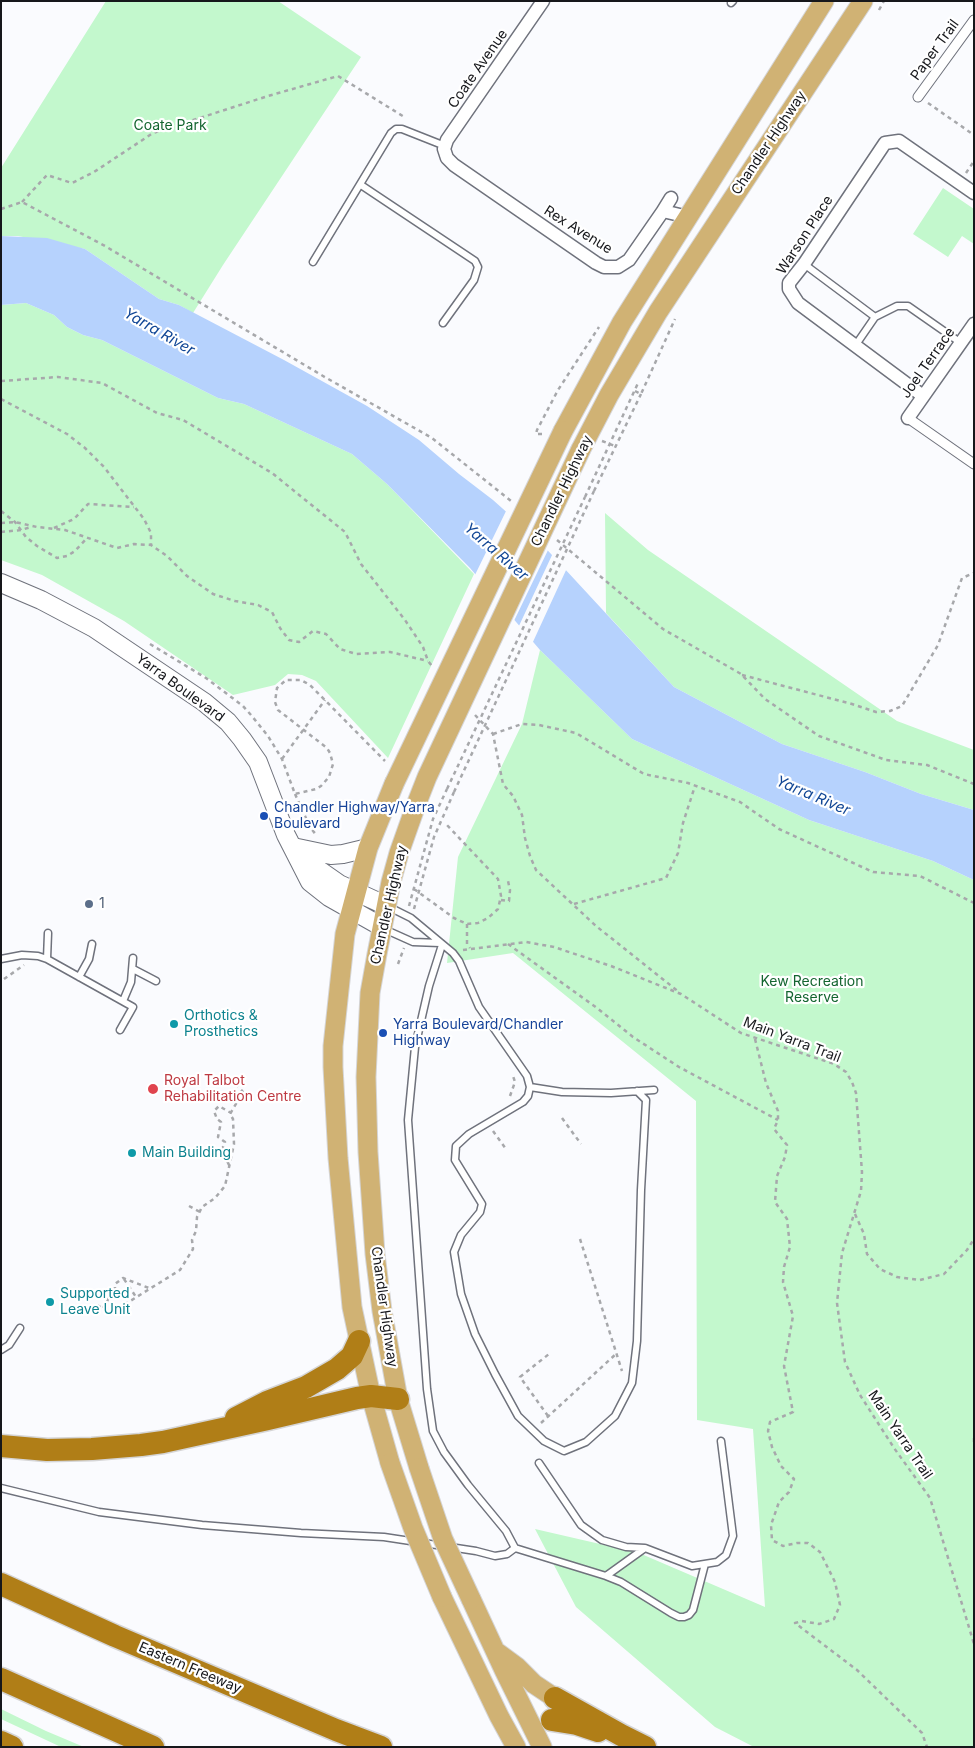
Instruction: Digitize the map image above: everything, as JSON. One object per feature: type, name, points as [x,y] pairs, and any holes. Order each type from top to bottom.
[{"type":"highway","points":[[213,1430],[267,1402],[306,1387],[337,1370],[352,1356],[359,1341]]},
{"type":"highway","points":[[1,1446],[47,1450],[92,1449],[163,1442],[350,1399],[371,1396],[398,1399]]},
{"type":"highway","name":"Eastern Freeway","points":[[1,1584],[124,1640],[336,1730],[381,1747]]},
{"type":"highway","points":[[1,1679],[154,1747]]},
{"type":"highway","points":[[554,1698],[621,1736],[645,1747]]},
{"type":"highway","points":[[536,1734],[577,1724],[621,1736]]},
{"type":"highway","points":[[1,1742],[12,1747]]},
{"type":"main road","name":"Chandler Highway","points":[[516,1747],[442,1598],[413,1528],[390,1463],[371,1396],[359,1341],[349,1277],[338,1158],[333,1067],[333,1046],[343,945],[368,848],[394,784],[563,431],[622,322],[824,1]]},
{"type":"main road","name":"Chandler Highway","points":[[536,1734],[443,1539],[398,1399],[381,1301],[368,1143],[366,1049],[370,993],[382,928],[399,853],[427,777],[581,449],[609,395],[658,312],[863,1]]},
{"type":"main road","name":"Yarra Boulevard","points":[[1,583],[41,600],[94,628],[204,702],[228,722],[258,762],[293,850],[307,877],[314,886],[351,911],[382,928]]},
{"type":"main road","points":[[293,850],[331,855],[368,848]]},
{"type":"main road","points":[[293,850],[334,881],[387,906]]},
{"type":"main road","points":[[497,1652],[534,1684],[554,1698]]},
{"type":"street","name":"Coate Avenue","points":[[445,151],[447,140],[543,1]]},
{"type":"street","name":"Paper Trail","points":[[918,97],[974,20]]},
{"type":"street","name":"Warson Place","points":[[923,396],[798,303],[789,290],[789,283],[804,264],[885,143],[899,141],[974,193]]},
{"type":"street","name":"Rex Avenue","points":[[445,151],[454,165],[596,263],[610,268],[626,264],[671,198]]},
{"type":"street","points":[[663,211],[688,217]]},
{"type":"street","name":"Joel Terrace","points":[[908,418],[974,324]]},
{"type":"street","points":[[908,418],[974,464]]},
{"type":"lane","points":[[313,262],[391,133],[396,129],[408,130],[445,151]]},
{"type":"lane","points":[[361,185],[475,261],[478,266],[474,280],[443,323]]},
{"type":"lane","points":[[804,264],[875,317]]},
{"type":"lane","points":[[855,346],[875,317],[897,306],[908,306],[961,343]]},
{"type":"lane","points":[[387,906],[412,918],[450,950],[459,961],[479,1007],[527,1076],[530,1087],[528,1096],[523,1102],[469,1134],[456,1146],[455,1160],[482,1204],[480,1212],[460,1234],[454,1252],[461,1294],[475,1334],[518,1416],[544,1442],[564,1451],[586,1442],[615,1416],[632,1383],[637,1341],[646,1100],[637,1091]]},
{"type":"lane","points":[[382,928],[413,942],[441,944]]},
{"type":"lane","points":[[48,933],[48,959]]},
{"type":"lane","points":[[79,977],[89,959],[92,944]]},
{"type":"lane","points":[[441,944],[415,1047],[408,1120],[427,1389],[434,1431],[444,1452],[506,1531],[515,1548],[621,1582],[679,1617],[689,1615],[693,1610],[705,1564]]},
{"type":"lane","points":[[1,959],[22,955],[48,959],[123,1001],[133,1007],[120,1030]]},
{"type":"lane","points":[[123,1001],[132,982],[133,958]]},
{"type":"lane","points":[[133,969],[156,982]]},
{"type":"lane","points":[[530,1087],[562,1092],[612,1093],[654,1090]]},
{"type":"lane","points":[[1,1350],[8,1345],[20,1328]]},
{"type":"lane","points":[[539,1463],[581,1525],[602,1540],[626,1547],[644,1548],[692,1566],[717,1562],[726,1555],[734,1536],[721,1441]]},
{"type":"lane","points":[[1,1488],[99,1512],[202,1525],[384,1537],[476,1551],[495,1556],[507,1554],[515,1548]]},
{"type":"lane","points":[[606,1576],[644,1548]]},
{"type":"path","points":[[874,17],[884,1]]},
{"type":"path","points":[[1,209],[22,202],[47,175],[72,182],[94,172],[153,133],[338,76],[412,122]]},
{"type":"path","points":[[918,97],[974,135]]},
{"type":"path","points":[[22,202],[104,246],[323,376],[432,438],[513,503]]},
{"type":"path","points":[[418,892],[434,837],[454,792],[676,318]]},
{"type":"path","points":[[1,381],[58,377],[102,383],[157,413],[183,420],[272,473],[345,532],[361,564],[405,620],[423,647],[428,661],[434,668]]},
{"type":"path","points":[[446,824],[496,876],[501,886],[501,900],[498,908],[488,918],[478,923],[467,924],[454,918],[414,889],[435,815],[635,391],[641,394]]},
{"type":"path","points":[[1,400],[67,434],[85,448],[104,467],[135,507],[151,533],[151,545]]},
{"type":"path","points":[[542,434],[536,434],[549,407]]},
{"type":"path","points":[[610,444],[615,446]]},
{"type":"path","points":[[52,529],[74,519],[88,504],[135,507]]},
{"type":"path","points":[[1,511],[15,522],[37,546],[57,558],[75,552],[87,538]]},
{"type":"path","points":[[1,523],[15,522],[65,530],[117,548],[134,544],[151,545],[213,594],[235,601],[258,605],[272,612],[289,640],[299,642],[313,631],[326,634],[340,649],[356,654],[390,652],[428,661]]},
{"type":"path","points":[[1,532],[21,530],[33,526]]},
{"type":"path","points":[[556,539],[663,629],[741,674],[876,712],[902,706],[938,644],[962,578],[974,573]]},
{"type":"path","points":[[741,674],[765,699],[819,736],[886,760],[927,765],[974,784]]},
{"type":"path","points":[[329,777],[333,764],[327,748],[278,710],[275,702],[277,688],[286,680],[301,680],[310,685],[385,761]]},
{"type":"path","points":[[282,759],[325,700]]},
{"type":"path","points":[[474,715],[493,734],[503,784],[513,796],[522,815],[525,838],[536,870],[596,926],[681,994]]},
{"type":"path","points":[[493,734],[522,724],[539,725],[576,733],[644,774],[688,783],[740,802],[779,829],[873,872],[920,876],[974,903]]},
{"type":"path","points":[[574,904],[666,878],[678,853],[683,823],[696,786]]},
{"type":"path","points":[[295,794],[310,827],[317,836],[323,839]]},
{"type":"path","points":[[501,900],[509,901],[510,890],[508,881]]},
{"type":"path","name":"Main Yarra Trail","points":[[467,924],[467,944],[470,948],[531,943],[554,947],[611,966],[681,994],[733,1029],[755,1039],[834,1064],[846,1072],[856,1093],[862,1172],[861,1190],[842,1252],[837,1303],[845,1362],[860,1395],[894,1448],[930,1498],[974,1644]]},
{"type":"path","points":[[508,944],[597,1008],[633,1037],[679,1068],[778,1120]]},
{"type":"path","points":[[4,979],[38,956]]},
{"type":"path","points":[[755,1039],[766,1083],[778,1111],[778,1120],[774,1129],[787,1145],[785,1157],[776,1176],[775,1202],[787,1220],[790,1247],[784,1267],[783,1282],[792,1316],[784,1366],[793,1412],[770,1422],[768,1431],[772,1447],[781,1466],[794,1479],[789,1492],[779,1502],[771,1525],[772,1540],[783,1546],[808,1543],[820,1552],[834,1582],[840,1605],[834,1619],[819,1624],[802,1621],[795,1623],[857,1670],[922,1733],[927,1747]]},
{"type":"path","points":[[505,1100],[512,1095],[515,1082],[510,1069]]},
{"type":"path","points":[[231,1113],[243,1092],[238,1086]]},
{"type":"path","points":[[97,1305],[111,1313],[180,1270],[193,1249],[192,1240],[196,1231],[197,1218],[202,1208],[216,1198],[225,1186],[234,1144],[231,1113],[218,1106],[214,1111],[217,1119],[221,1122],[218,1137],[225,1142],[223,1146],[224,1154],[229,1165]]},
{"type":"path","points":[[562,1118],[581,1144]]},
{"type":"path","points":[[489,1122],[506,1150]]},
{"type":"path","points":[[190,1206],[200,1212]]},
{"type":"path","points":[[855,1214],[864,1234],[867,1254],[880,1269],[897,1277],[920,1280],[944,1274],[967,1250],[974,1239]]},
{"type":"path","points":[[580,1239],[628,1392]]},
{"type":"path","points":[[123,1278],[150,1288]]},
{"type":"path","points":[[123,1278],[136,1297]]},
{"type":"path","points":[[103,1308],[110,1296],[115,1296],[115,1284],[123,1278]]},
{"type":"path","points":[[533,1431],[617,1353]]},
{"type":"path","points":[[548,1416],[520,1377],[549,1354]]},
{"type":"path","points":[[974,1438],[974,1444]]},
{"type":"green space","name":"Coate Park","points":[[106,1],[278,1],[361,57],[193,313],[179,305],[159,299],[85,249],[18,236],[1,236],[1,168]]},
{"type":"green space","points":[[943,188],[974,209],[974,244],[962,236],[948,257],[913,234]]},
{"type":"green space","points":[[26,303],[54,315],[67,327],[83,335],[102,340],[218,398],[244,404],[352,454],[387,484],[474,574],[388,758],[316,681],[302,675],[288,674],[275,685],[233,695],[124,621],[42,575],[1,560],[1,305]]},
{"type":"green space","points":[[605,513],[648,550],[897,721],[974,750],[974,810],[921,794],[865,772],[782,744],[674,687],[606,613]]},
{"type":"green space","name":"Kew Recreation Reserve","points":[[540,650],[632,739],[809,820],[933,861],[974,880],[974,1747],[754,1747],[715,1727],[576,1607],[535,1529],[639,1553],[765,1607],[753,1429],[697,1420],[696,1101],[513,953],[447,963],[458,857],[522,724]]},
{"type":"green space","points":[[1,1709],[84,1747],[61,1747],[1,1719]]},
{"type":"water","name":"Yarra River","points":[[1,236],[47,238],[85,249],[159,299],[179,305],[284,360],[367,406],[419,440],[493,500],[539,541],[674,687],[782,744],[865,772],[921,794],[974,810],[974,880],[933,861],[809,820],[632,739],[540,650],[470,568],[387,484],[352,454],[244,404],[218,398],[102,340],[83,335],[67,327],[54,315],[26,303],[1,305]]},
{"type":"pier","points":[[507,509],[549,548],[513,623],[474,577]]},
{"type":"pier","points":[[553,553],[567,568],[532,644],[518,628]]},
{"type":"place","name":"Chandler Highway/Yarra Boulevard","points":[[264,816]]},
{"type":"place","name":"1","points":[[89,904]]},
{"type":"place","name":"Orthotics & Prosthetics","points":[[174,1024]]},
{"type":"place","name":"Yarra Boulevard/Chandler Highway","points":[[383,1033]]},
{"type":"place","name":"Royal Talbot Rehabilitation Centre","points":[[153,1089]]},
{"type":"place","name":"Main Building","points":[[132,1153]]},
{"type":"place","name":"Supported Leave Unit","points":[[50,1302]]}]
